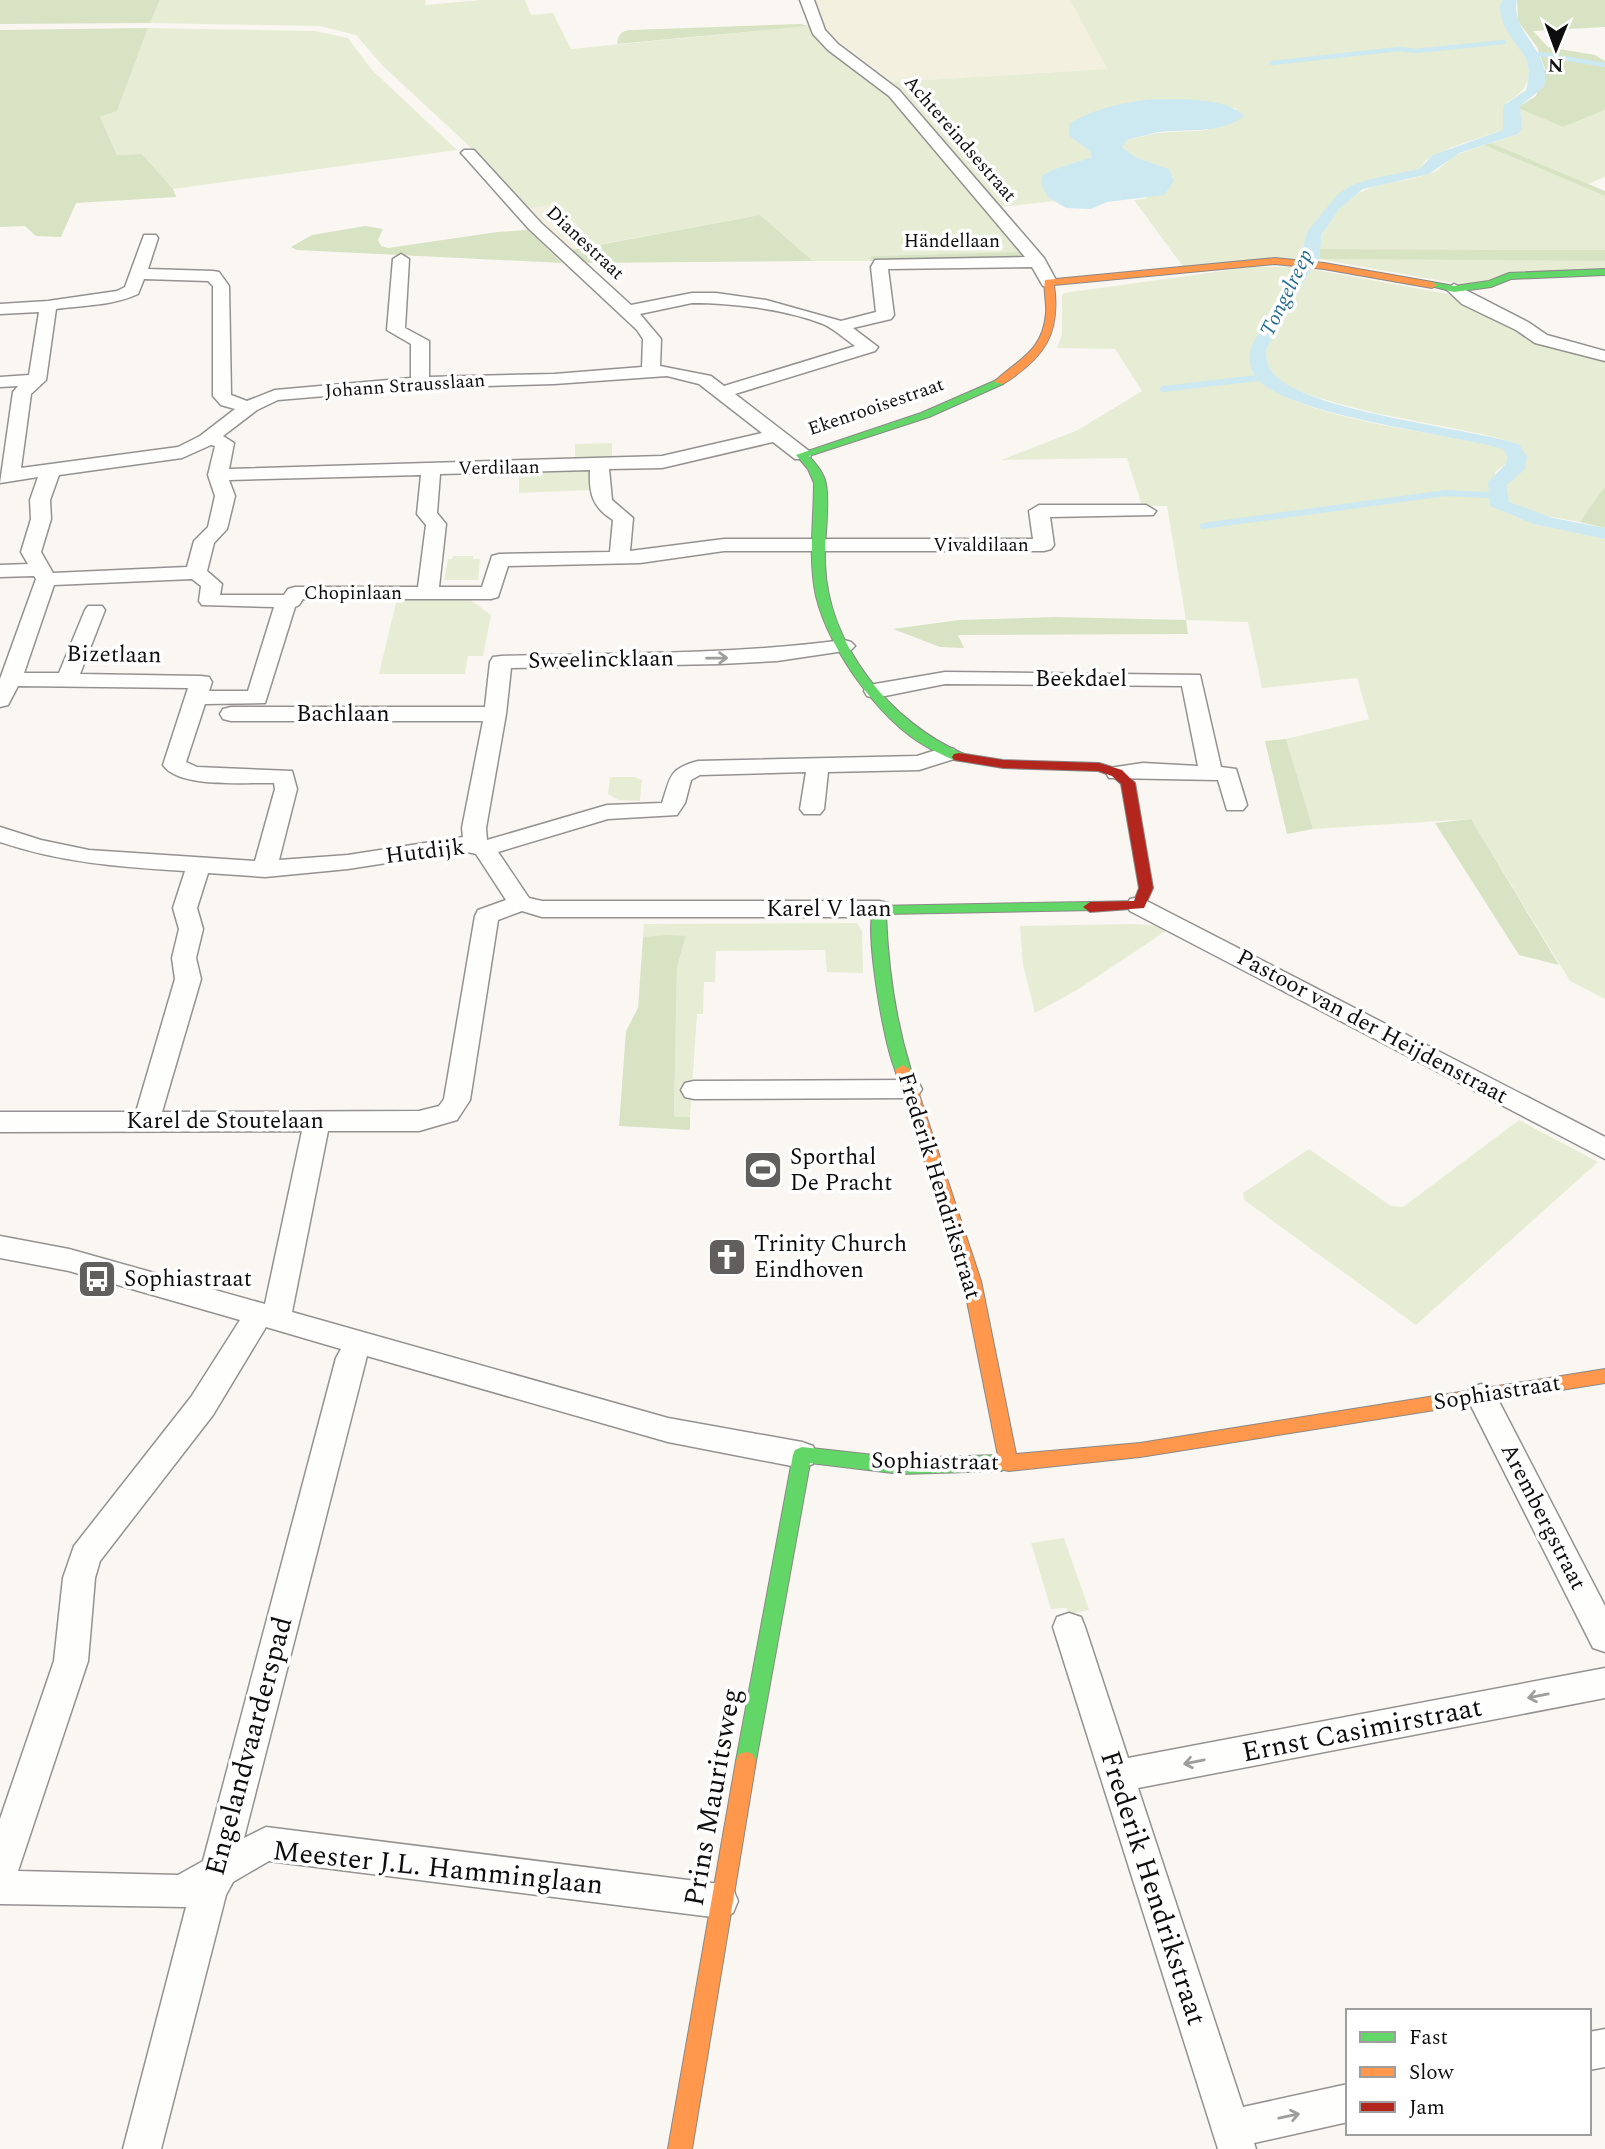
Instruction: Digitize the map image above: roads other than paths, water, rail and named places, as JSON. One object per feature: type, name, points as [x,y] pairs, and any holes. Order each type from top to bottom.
[{"type":"street","name":"Achtereindsestraat","points":[[807,0],[818,31],[833,47],[894,93],[1038,262],[1049,282]]},
{"type":"street","name":"Dianestraat","points":[[469,153],[535,226],[628,311],[652,339],[651,371]]},
{"type":"street","points":[[0,309],[48,306],[66,301],[122,296],[132,290],[150,238]]},
{"type":"street","points":[[401,259],[396,330],[420,341],[420,383]]},
{"type":"street","name":"Händellaan","points":[[841,326],[885,314],[879,267],[881,264],[1038,262]]},
{"type":"street","points":[[1049,282],[1241,263],[1288,262],[1454,289],[1491,284],[1509,276],[1605,272]]},
{"type":"street","points":[[139,274],[213,276],[221,286],[222,396],[227,401],[250,407]]},
{"type":"street","name":"Ekenrooisestraat","points":[[1049,282],[1051,325],[1045,342],[1032,358],[1011,375],[943,407],[802,455],[813,468],[820,483],[821,596],[830,622],[875,691],[922,741],[946,754],[970,760],[1099,767],[1117,773]]},
{"type":"street","points":[[1454,289],[1468,300],[1522,326],[1541,339],[1605,356]]},
{"type":"street","points":[[628,311],[692,298],[716,298],[790,310],[841,326],[869,347],[722,392]]},
{"type":"street","points":[[5,476],[22,392],[37,380],[48,306]]},
{"type":"street","name":"Johann Strausslaan","points":[[5,476],[182,452],[198,447],[260,399],[275,395],[420,383],[554,379],[651,371],[685,373],[705,380],[802,455]]},
{"type":"street","points":[[0,382],[37,380]]},
{"type":"street","name":"Verdilaan","points":[[218,475],[662,462],[778,435]]},
{"type":"street","points":[[0,571],[43,575],[196,573],[204,541],[217,529],[225,496],[218,475],[225,443],[210,438]]},
{"type":"street","points":[[600,465],[599,499],[604,508],[623,518],[620,557]]},
{"type":"street","points":[[428,593],[436,524],[427,514],[431,467]]},
{"type":"street","points":[[0,700],[11,679],[43,575],[31,552],[41,519],[40,500],[51,470]]},
{"type":"street","name":"Vivaldilaan","points":[[820,544],[1044,545],[1039,512],[1146,511]]},
{"type":"street","name":"Chopinlaan","points":[[196,573],[212,584],[209,601],[292,601],[295,593],[491,593],[499,560],[602,559],[687,553],[723,545],[820,544]]},
{"type":"street","points":[[265,869],[286,789],[284,776],[193,774],[174,765],[194,706],[257,698],[286,601]]},
{"type":"street","points":[[67,680],[95,610]]},
{"type":"street","name":"Sweelincklaan","points":[[480,847],[474,828],[502,662],[720,659],[777,656],[844,646]]},
{"type":"street","name":"Beekdael","points":[[875,691],[945,678],[1192,680],[1211,774]]},
{"type":"street","name":"Bizetlaan","points":[[11,679],[201,682],[194,706]]},
{"type":"street","name":"Bachlaan","points":[[194,706],[495,714]]},
{"type":"street","name":"Hutdijk","points":[[0,834],[36,846],[89,857],[265,869],[348,862],[463,844],[480,847],[607,812],[669,810],[675,803],[679,779],[684,771],[698,768],[919,763],[946,754]]},
{"type":"street","points":[[812,809],[818,764]]},
{"type":"street","points":[[1117,773],[1143,770],[1228,775],[1235,805]]},
{"type":"street","points":[[1117,773],[1128,783],[1142,864],[1146,888],[1139,905]]},
{"type":"street","points":[[448,1113],[457,1100],[487,916],[520,903],[480,847]]},
{"type":"street","points":[[146,1122],[188,979],[184,958],[191,929],[185,908],[199,865]]},
{"type":"street","name":"Karel V laan","points":[[520,903],[542,909],[879,909],[1139,905]]},
{"type":"street","name":"Pastoor van der Heijdenstraat","points":[[1139,905],[1605,1149]]},
{"type":"street","name":"Frederik Hendrikstraat","points":[[879,909],[884,998],[891,1034],[972,1281],[1009,1463]]},
{"type":"street","points":[[694,1090],[909,1089]]},
{"type":"street","name":"Karel de Stoutelaan","points":[[0,1122],[419,1121],[448,1113]]},
{"type":"street","points":[[0,1871],[71,1661],[79,1578],[85,1556],[268,1317],[317,1121]]},
{"type":"street","name":"Sophiastraat","points":[[0,1247],[69,1261],[668,1430],[802,1455],[901,1466],[1009,1463],[1140,1450],[1605,1376]]},
{"type":"street","name":"Engelandvaarderspad","points":[[142,2149],[209,1890],[220,1871],[221,1857],[351,1358],[358,1344]]},
{"type":"street","name":"Arembergstraat","points":[[1481,1396],[1605,1638]]},
{"type":"street","name":"Prins Mauritsweg","points":[[680,2149],[720,1901],[802,1455]]},
{"type":"street","name":"Frederik Hendrikstraat","points":[[1069,1628],[1119,1776],[1233,2139]]},
{"type":"street","name":"Ernst Casimirstraat","points":[[1119,1776],[1605,1683]]},
{"type":"street","name":"Meester J.L. Hamminglaan","points":[[0,1887],[182,1892],[266,1844],[720,1901]]},
{"type":"street","points":[[1233,2139],[1346,2104]]},
{"type":"water","name":"Tongelreep","points":[[1503,0],[1517,0],[1519,22],[1537,52],[1545,74],[1544,87],[1520,106],[1522,129],[1518,134],[1459,153],[1429,174],[1363,189],[1339,209],[1322,234],[1319,259],[1266,350],[1267,360],[1274,374],[1291,387],[1318,398],[1389,417],[1519,444],[1527,457],[1525,469],[1507,485],[1509,502],[1553,518],[1605,528],[1605,539],[1533,524],[1490,506],[1488,482],[1506,464],[1507,456],[1503,449],[1329,412],[1268,388],[1253,373],[1250,364],[1251,347],[1300,260],[1307,232],[1338,194],[1352,185],[1371,179],[1419,169],[1433,155],[1503,130],[1503,106],[1526,90],[1528,69],[1524,56],[1504,24],[1499,7]]},
{"type":"water","points":[[1154,99],[1214,102],[1244,116],[1225,126],[1159,132],[1127,140],[1122,147],[1135,157],[1169,169],[1174,181],[1164,195],[1107,202],[1091,209],[1066,208],[1048,197],[1041,184],[1042,176],[1092,157],[1090,151],[1069,136],[1069,124],[1110,107]]},
{"type":"waterway","points":[[1272,63],[1399,49],[1416,51],[1504,42]]},
{"type":"waterway","points":[[1539,54],[1605,65]]},
{"type":"waterway","points":[[1163,389],[1257,378]]},
{"type":"waterway","points":[[1203,526],[1446,493],[1487,495]]},
{"type":"place","name":"Sporthal De Pracht","points":[[763,1170]]},
{"type":"place","name":"Trinity Church Eindhoven","points":[[727,1257]]},
{"type":"place","name":"Sophiastraat","points":[[97,1279]]}]
